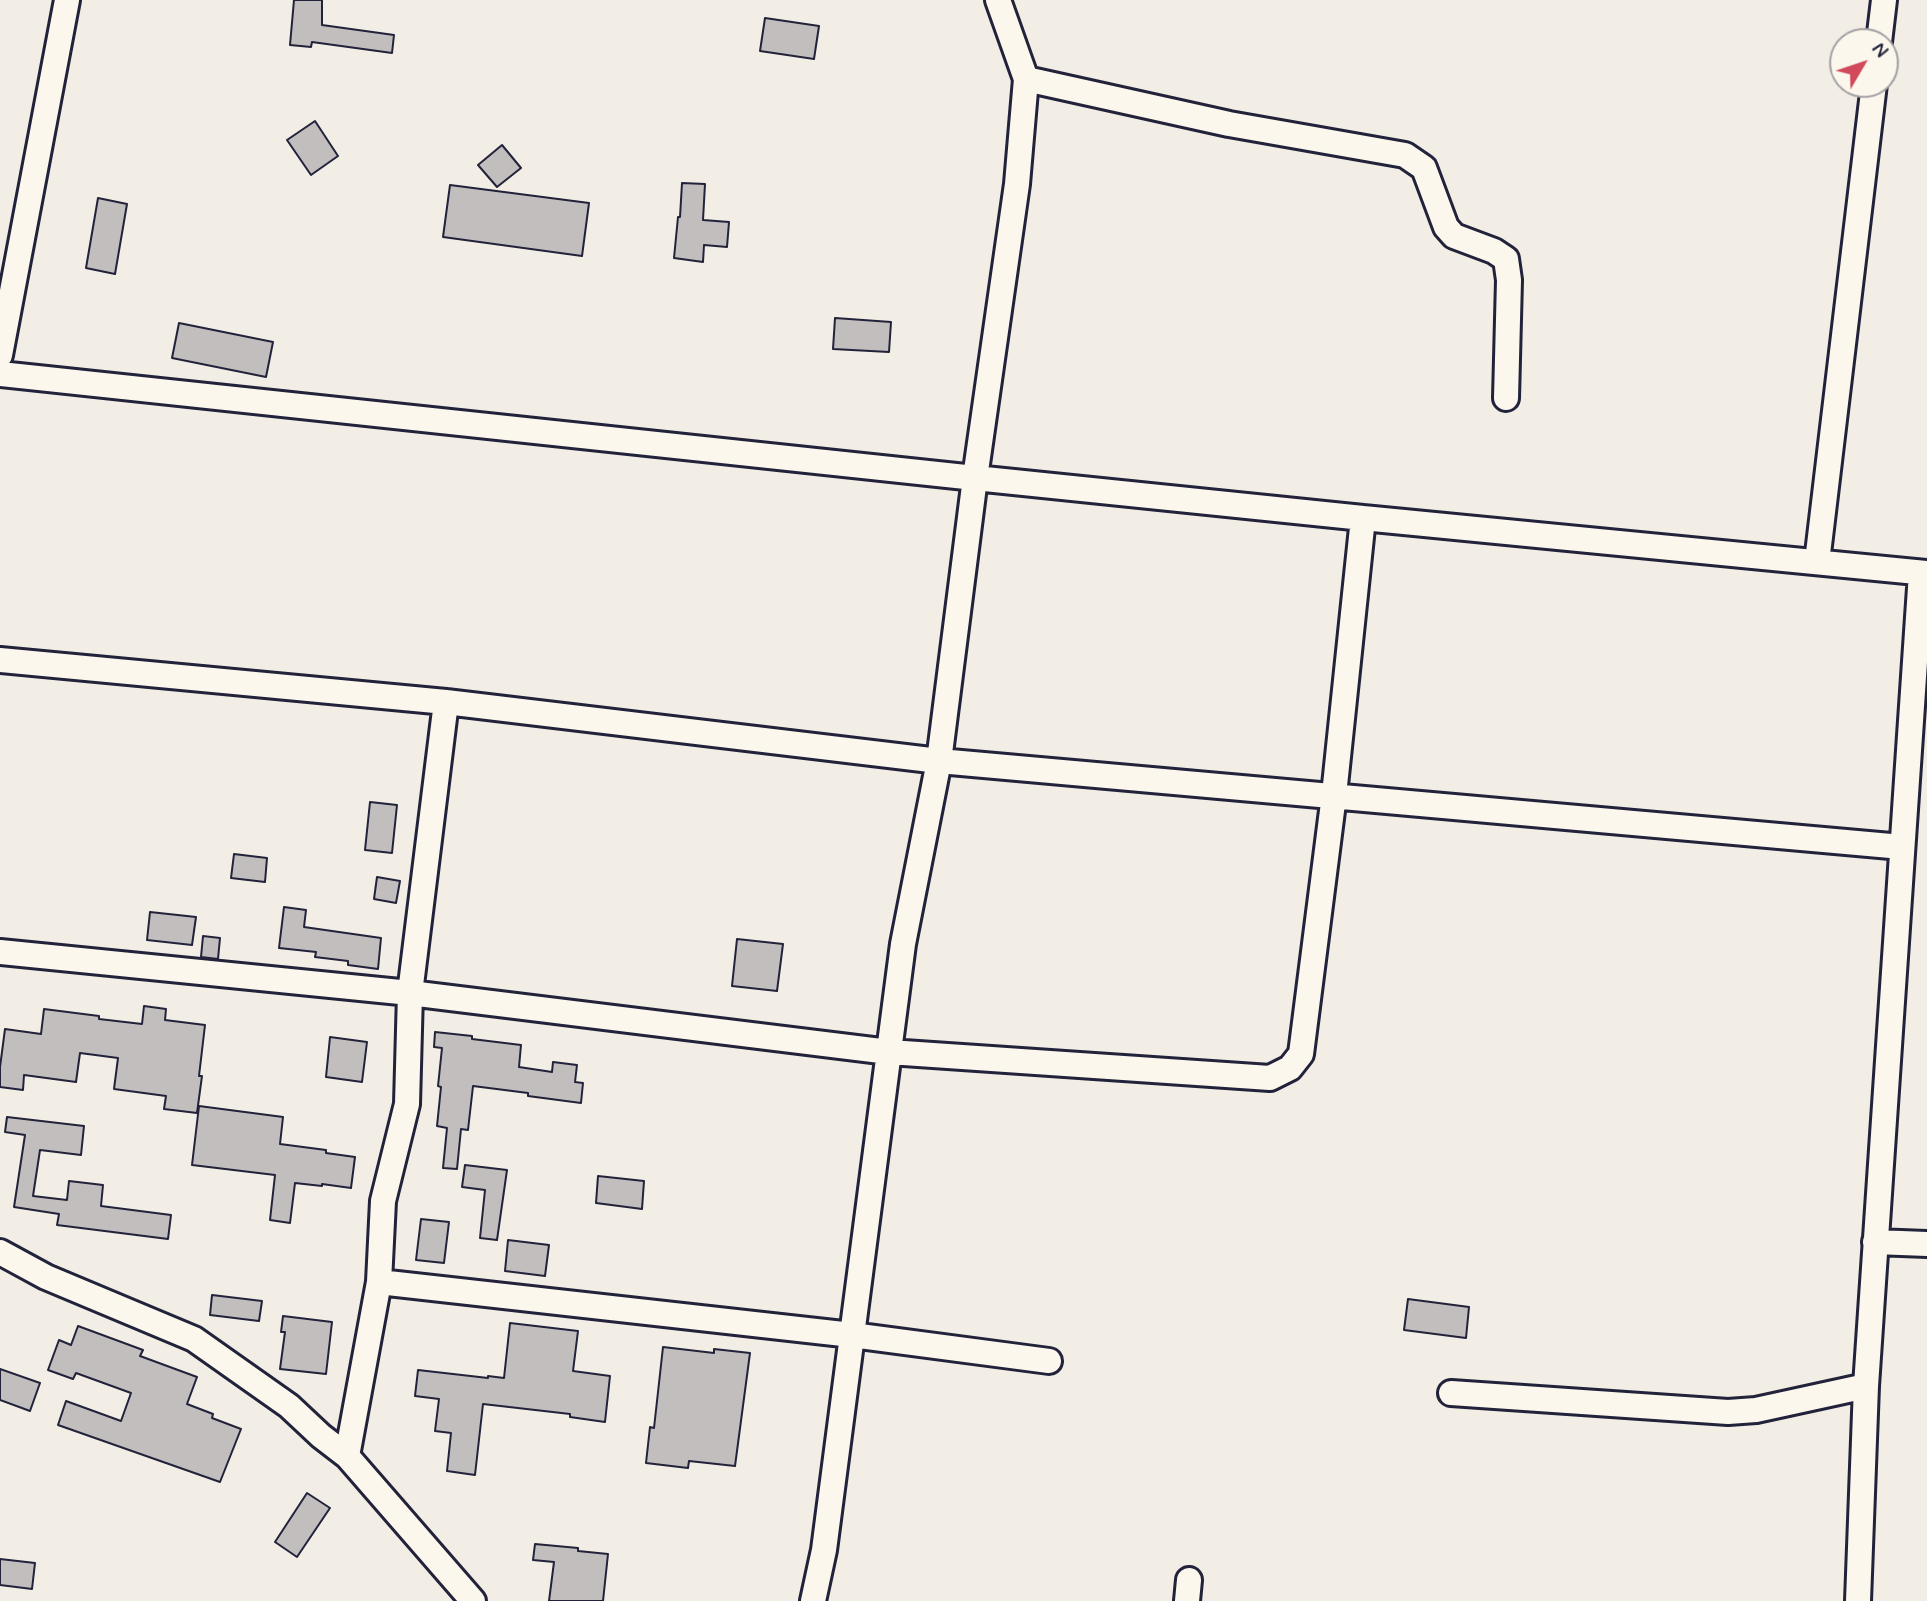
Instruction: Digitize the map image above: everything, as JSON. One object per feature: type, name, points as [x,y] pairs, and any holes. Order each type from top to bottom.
[{"type":"street","points":[[0,355],[67,0]]},
{"type":"street","points":[[813,1601],[824,1550],[903,944],[939,761],[975,478],[1017,184],[1026,79],[998,0]]},
{"type":"street","points":[[1881,28],[1884,0]]},
{"type":"street","points":[[1026,79],[1229,124],[1405,155],[1424,168],[1447,227],[1454,236],[1494,251],[1506,259],[1509,279],[1506,398]]},
{"type":"street","points":[[1817,562],[1872,98]]},
{"type":"street","points":[[0,374],[975,478],[1924,573],[1875,1242],[1866,1385],[1858,1601]]},
{"type":"street","points":[[0,952],[410,993],[888,1052],[1270,1077],[1290,1068],[1301,1054],[1334,795],[1363,518]]},
{"type":"street","points":[[0,660],[446,702],[939,761],[1902,847]]},
{"type":"street","points":[[347,1456],[379,1282],[383,1201],[407,1104],[410,993],[446,702]]},
{"type":"street","points":[[1875,1242],[1927,1244]]},
{"type":"street","points":[[0,1252],[46,1277],[194,1339],[289,1406],[347,1456],[473,1601]]},
{"type":"street","points":[[379,1282],[852,1335],[1049,1361]]},
{"type":"street","points":[[1451,1394],[1728,1412],[1756,1410],[1866,1385]]},
{"type":"building","points":[[294,0],[322,0],[322,25],[394,35],[392,53],[312,42],[311,47],[290,45]]},
{"type":"building","points":[[765,18],[819,26],[814,59],[760,51]]},
{"type":"building","points":[[315,121],[338,156],[311,175],[287,140]]},
{"type":"building","points":[[502,145],[521,168],[497,187],[478,165]]},
{"type":"building","points":[[682,183],[705,184],[703,220],[729,222],[727,247],[704,245],[703,262],[674,258]]},
{"type":"building","points":[[450,185],[589,203],[582,256],[443,237]]},
{"type":"building","points":[[98,198],[127,204],[115,274],[86,268]]},
{"type":"building","points":[[835,318],[891,322],[889,352],[833,349]]},
{"type":"building","points":[[179,323],[273,342],[266,377],[172,358]]},
{"type":"building","points":[[370,802],[397,805],[392,853],[365,850]]},
{"type":"building","points":[[234,854],[267,858],[265,882],[231,878]]},
{"type":"building","points":[[377,877],[400,881],[396,903],[374,899]]},
{"type":"building","points":[[284,907],[306,910],[304,927],[381,938],[378,969],[348,965],[348,961],[315,957],[316,952],[279,948]]},
{"type":"building","points":[[150,912],[196,917],[192,945],[147,940]]},
{"type":"building","points":[[203,936],[220,938],[218,959],[201,957]]},
{"type":"building","points":[[737,939],[783,944],[777,991],[732,986]]},
{"type":"building","points":[[144,1006],[166,1009],[165,1020],[205,1025],[197,1113],[164,1109],[166,1096],[114,1089],[118,1058],[80,1053],[76,1082],[24,1075],[23,1090],[0,1087],[5,1029],[41,1034],[44,1009],[142,1024]]},
{"type":"building","points":[[435,1032],[521,1045],[519,1067],[552,1072],[553,1062],[577,1065],[575,1082],[583,1083],[581,1103],[473,1086],[468,1130],[461,1129],[457,1169],[443,1168],[447,1128],[437,1126],[442,1048],[434,1047]]},
{"type":"building","points":[[330,1037],[367,1042],[362,1082],[326,1077]]},
{"type":"building","points":[[199,1106],[283,1117],[280,1144],[355,1157],[351,1188],[295,1183],[290,1223],[270,1220],[275,1175],[192,1165]]},
{"type":"building","points":[[7,1117],[84,1126],[81,1155],[40,1150],[33,1196],[67,1200],[69,1181],[103,1185],[101,1206],[171,1215],[168,1239],[57,1225],[59,1214],[14,1207],[25,1135],[5,1132]]},
{"type":"building","points":[[465,1165],[507,1170],[497,1240],[480,1238],[485,1190],[462,1187]]},
{"type":"building","points":[[598,1176],[644,1181],[642,1209],[596,1203]]},
{"type":"building","points":[[421,1219],[449,1222],[444,1263],[416,1260]]},
{"type":"building","points":[[508,1240],[549,1245],[545,1276],[505,1271]]},
{"type":"building","points":[[212,1295],[262,1301],[259,1321],[210,1315]]},
{"type":"building","points":[[1408,1299],[1469,1307],[1466,1338],[1404,1330]]},
{"type":"building","points":[[283,1316],[332,1322],[326,1374],[280,1369],[285,1332],[281,1332]]},
{"type":"building","points":[[510,1323],[578,1331],[573,1371],[610,1376],[605,1422],[570,1417],[570,1414],[483,1404],[475,1475],[447,1471],[451,1433],[435,1431],[439,1399],[415,1396],[418,1370],[504,1378]]},
{"type":"building","points":[[78,1326],[143,1350],[140,1356],[197,1377],[187,1404],[213,1414],[212,1418],[241,1429],[220,1482],[58,1425],[66,1401],[121,1421],[131,1393],[76,1373],[73,1379],[48,1370],[59,1340],[71,1345]]},
{"type":"building","points":[[663,1347],[714,1353],[714,1349],[750,1353],[735,1466],[689,1461],[688,1468],[646,1463],[650,1427],[654,1428]]},
{"type":"building","points":[[0,1369],[40,1383],[30,1411],[0,1400]]},
{"type":"building","points":[[307,1493],[330,1508],[297,1557],[275,1542]]},
{"type":"building","points":[[535,1544],[608,1554],[603,1601],[549,1601],[554,1562],[533,1560]]},
{"type":"building","points":[[0,1559],[35,1563],[32,1589],[0,1585]]}]
